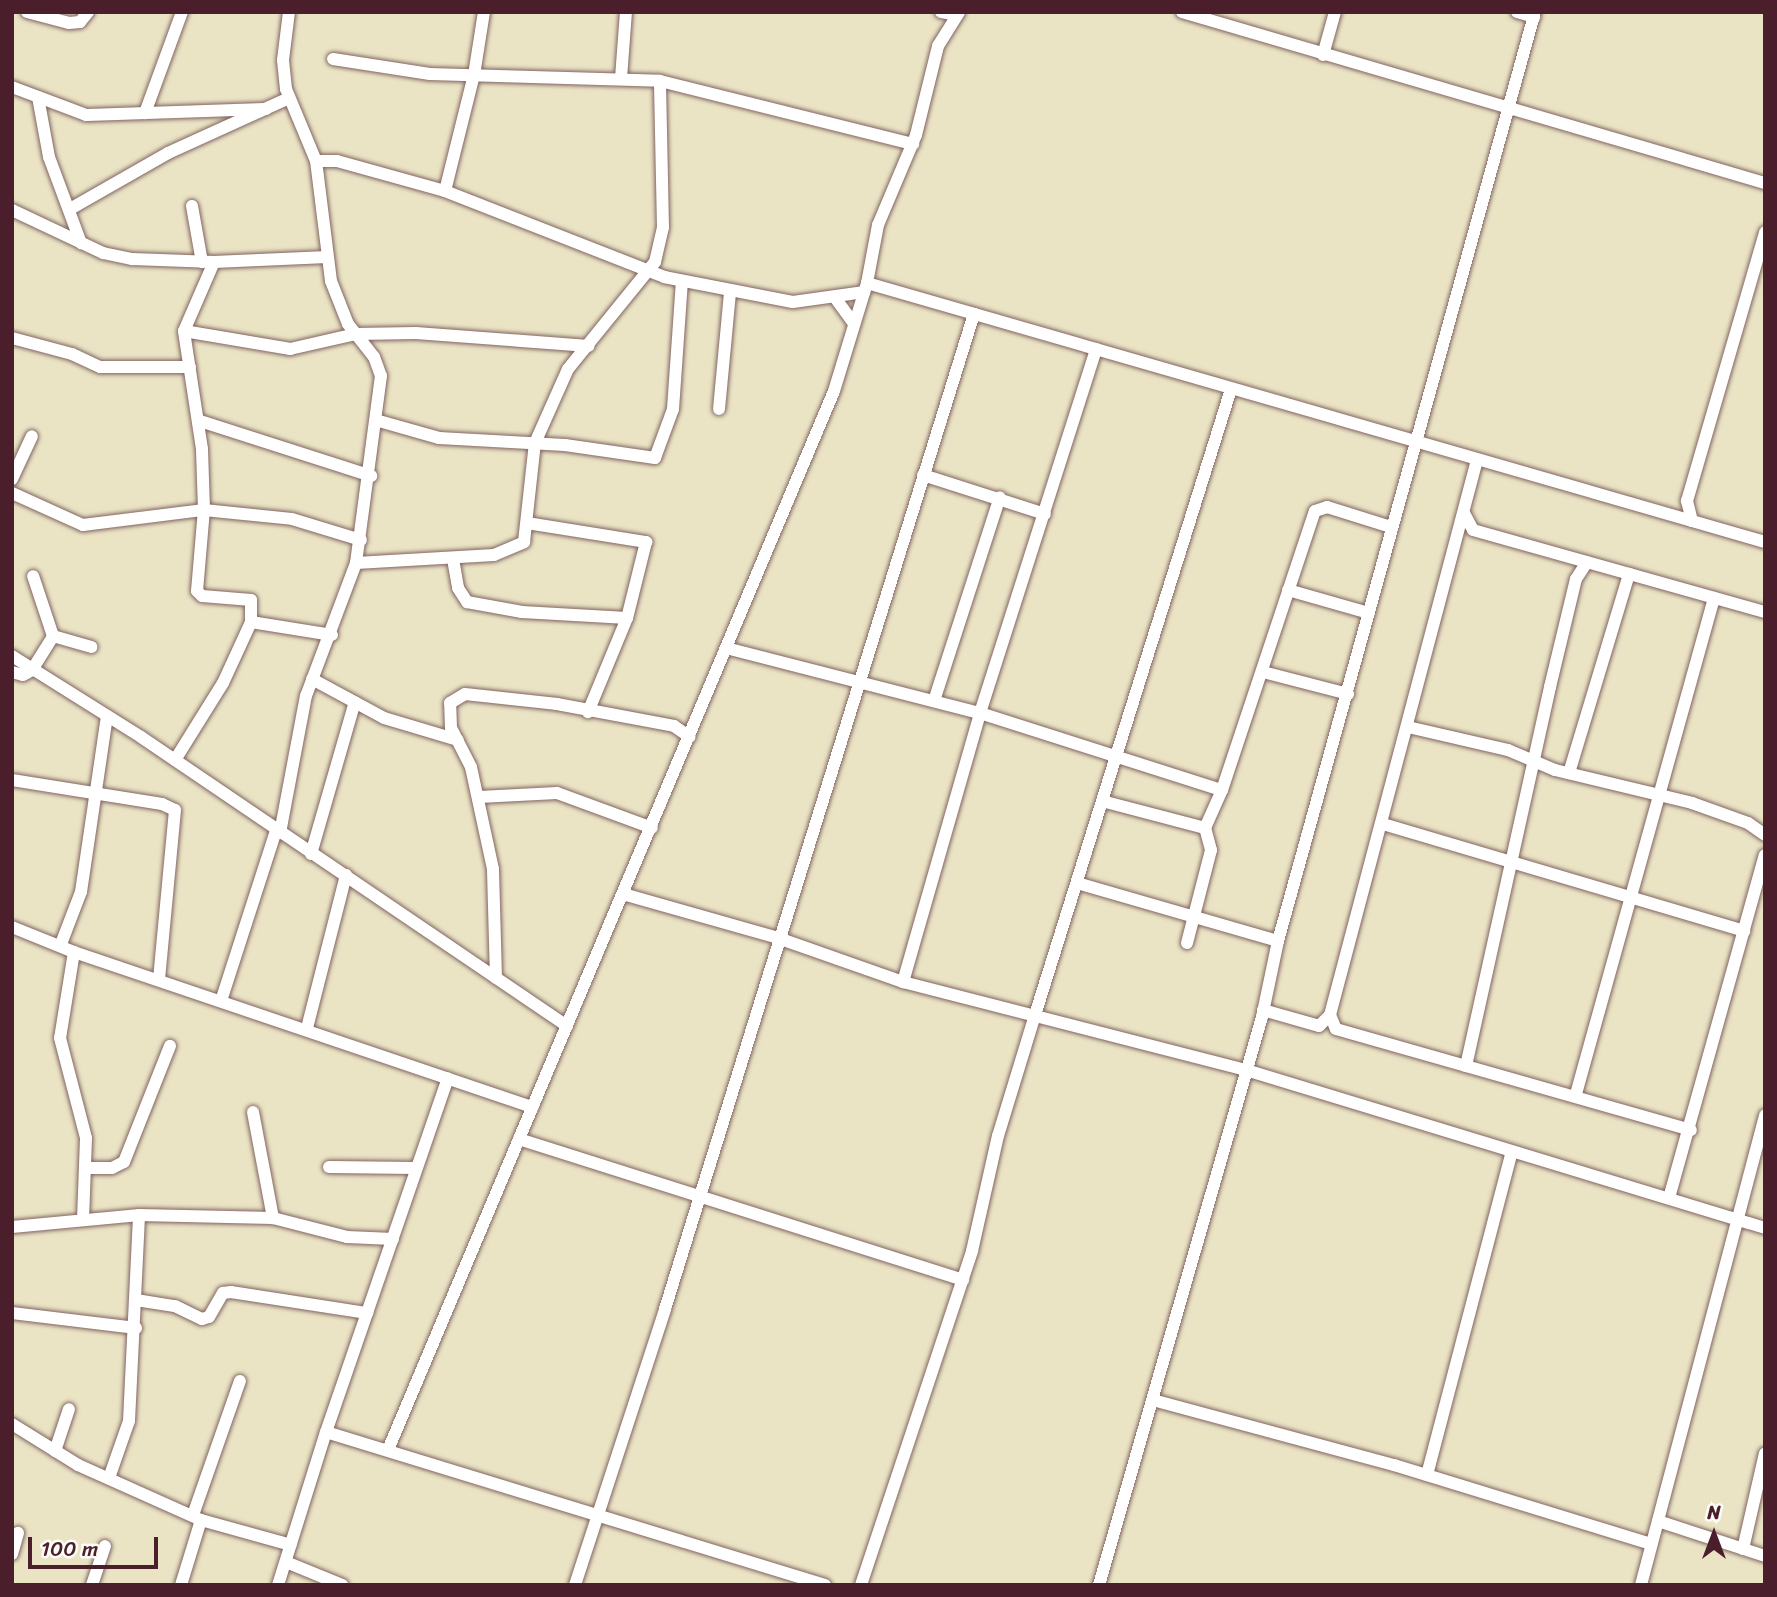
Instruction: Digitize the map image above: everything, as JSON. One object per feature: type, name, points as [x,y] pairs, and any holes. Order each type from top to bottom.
[{"type":"street","points":[[27,12],[69,23],[80,22],[88,12]]},
{"type":"street","points":[[145,113],[182,12]]},
{"type":"street","points":[[221,1001],[278,832],[312,679],[332,635],[356,563],[379,421],[382,376],[374,357],[356,334],[335,297],[327,257],[316,161],[289,98],[283,60],[289,12]]},
{"type":"street","points":[[445,191],[474,75],[484,12]]},
{"type":"street","points":[[621,78],[626,12]]},
{"type":"street","points":[[388,1450],[834,391],[866,287],[882,215],[913,144],[938,46],[958,14],[940,12]]},
{"type":"street","points":[[1182,12],[1508,110],[1765,183]]},
{"type":"street","points":[[1323,55],[1335,12]]},
{"type":"street","points":[[1098,1585],[1263,1010],[1278,941],[1348,694],[1391,527],[1535,15],[1517,12]]},
{"type":"street","points":[[333,59],[392,71],[660,81],[913,144]]},
{"type":"street","points":[[356,563],[453,559],[505,553],[518,547],[527,523],[535,443],[568,369],[648,272],[663,227],[660,81]]},
{"type":"street","points":[[12,87],[86,115],[266,109]]},
{"type":"street","points":[[38,97],[49,157],[82,243]]},
{"type":"street","points":[[71,209],[168,153],[289,98]]},
{"type":"street","points":[[316,161],[346,163],[445,191],[648,272],[682,281],[793,302],[836,299],[866,287],[974,314],[1765,542]]},
{"type":"street","points":[[175,760],[223,683],[251,622],[251,600],[202,596],[197,591],[204,510],[200,421],[184,331],[208,262],[192,206]]},
{"type":"street","points":[[12,210],[82,243],[132,259],[208,262],[327,257]]},
{"type":"street","points":[[1692,521],[1687,501],[1765,232]]},
{"type":"street","points":[[379,421],[439,438],[535,443],[655,458],[673,409],[682,281]]},
{"type":"street","points":[[719,409],[730,292]]},
{"type":"street","points":[[836,299],[854,324]]},
{"type":"street","points":[[575,1585],[700,1196],[858,680],[974,314]]},
{"type":"street","points":[[184,331],[290,349],[356,334],[415,332],[589,346]]},
{"type":"street","points":[[12,338],[100,367],[190,367]]},
{"type":"street","points":[[903,982],[980,713],[1096,349]]},
{"type":"street","points":[[861,1585],[963,1280],[1035,1015],[1231,389]]},
{"type":"street","points":[[200,421],[371,476]]},
{"type":"street","points":[[12,479],[32,436]]},
{"type":"street","points":[[1263,1010],[1319,1026],[1330,1015],[1383,824],[1477,460]]},
{"type":"street","points":[[923,475],[1000,497],[1045,514]]},
{"type":"street","points":[[12,494],[68,521],[96,526],[204,510],[292,519],[361,540]]},
{"type":"street","points":[[934,701],[1000,497]]},
{"type":"street","points":[[1669,514],[1687,501]]},
{"type":"street","points":[[1186,943],[1211,850],[1205,828],[1222,790],[1288,590],[1319,508],[1391,527]]},
{"type":"street","points":[[1464,513],[1473,530],[1765,612]]},
{"type":"street","points":[[527,523],[644,539],[627,618],[588,712]]},
{"type":"street","points":[[1456,543],[1473,530]]},
{"type":"street","points":[[1564,556],[1576,579]]},
{"type":"street","points":[[453,559],[458,588],[467,602],[522,612],[627,618]]},
{"type":"street","points":[[1466,1066],[1498,934],[1509,862],[1536,761],[1576,579],[1587,562]]},
{"type":"street","points":[[1569,773],[1629,574]]},
{"type":"street","points":[[33,576],[53,636]]},
{"type":"street","points":[[1288,590],[1369,613]]},
{"type":"street","points":[[1576,1094],[1714,598]]},
{"type":"street","points":[[251,622],[332,635]]},
{"type":"street","points":[[53,636],[91,647]]},
{"type":"street","points":[[12,672],[23,675],[32,670],[53,636]]},
{"type":"street","points":[[726,648],[980,713],[1222,790]]},
{"type":"street","points":[[12,656],[175,760],[567,1026]]},
{"type":"street","points":[[1263,672],[1348,694]]},
{"type":"street","points":[[312,679],[411,729],[458,740]]},
{"type":"street","points":[[495,978],[496,894],[479,797],[448,712],[455,697],[465,694],[557,704],[588,712],[674,726],[690,737]]},
{"type":"street","points":[[311,854],[326,814],[355,702]]},
{"type":"street","points":[[61,944],[81,892],[107,716]]},
{"type":"street","points":[[1408,727],[1508,750],[1569,773],[1728,815],[1765,835]]},
{"type":"street","points":[[12,779],[162,804],[175,810],[159,978]]},
{"type":"street","points":[[479,797],[556,793],[652,828]]},
{"type":"street","points":[[1102,801],[1205,828]]},
{"type":"street","points":[[1383,824],[1745,931]]},
{"type":"street","points":[[1669,1198],[1761,882],[1765,855]]},
{"type":"street","points":[[307,1028],[346,875]]},
{"type":"street","points":[[1077,883],[1278,941]]},
{"type":"street","points":[[623,894],[778,938],[903,982],[1246,1070],[1765,1228]]},
{"type":"street","points":[[12,927],[61,944],[74,952],[307,1028],[532,1107]]},
{"type":"street","points":[[74,952],[60,1038],[82,1115],[87,1168],[83,1218]]},
{"type":"street","points":[[1330,1015],[1336,1029],[1576,1094],[1690,1130]]},
{"type":"street","points":[[87,1168],[112,1168],[124,1162],[170,1046]]},
{"type":"street","points":[[278,1585],[326,1432],[448,1078]]},
{"type":"street","points":[[253,1112],[273,1218]]},
{"type":"street","points":[[1641,1585],[1735,1218],[1764,1118]]},
{"type":"street","points":[[519,1139],[963,1280]]},
{"type":"street","points":[[1427,1475],[1512,1152]]},
{"type":"street","points":[[329,1167],[415,1168]]},
{"type":"street","points":[[12,1227],[83,1218],[139,1215],[273,1218],[347,1237],[393,1240]]},
{"type":"street","points":[[109,1478],[129,1421],[136,1328],[139,1215]]},
{"type":"street","points":[[136,1300],[175,1306],[202,1319],[209,1317],[223,1293],[231,1292],[367,1313]]},
{"type":"street","points":[[12,1313],[136,1328]]},
{"type":"street","points":[[181,1585],[197,1517],[240,1381]]},
{"type":"street","points":[[1153,1400],[1427,1475],[1651,1544]]},
{"type":"street","points":[[55,1451],[69,1409]]},
{"type":"street","points":[[12,1424],[55,1451],[197,1517],[290,1545]]},
{"type":"street","points":[[326,1432],[596,1518],[825,1585]]},
{"type":"street","points":[[1743,1549],[1765,1453]]},
{"type":"street","points":[[1658,1521],[1765,1556]]},
{"type":"street","points":[[12,1554],[18,1533]]},
{"type":"street","points":[[92,1585],[105,1546]]},
{"type":"street","points":[[285,1562],[342,1585]]}]
